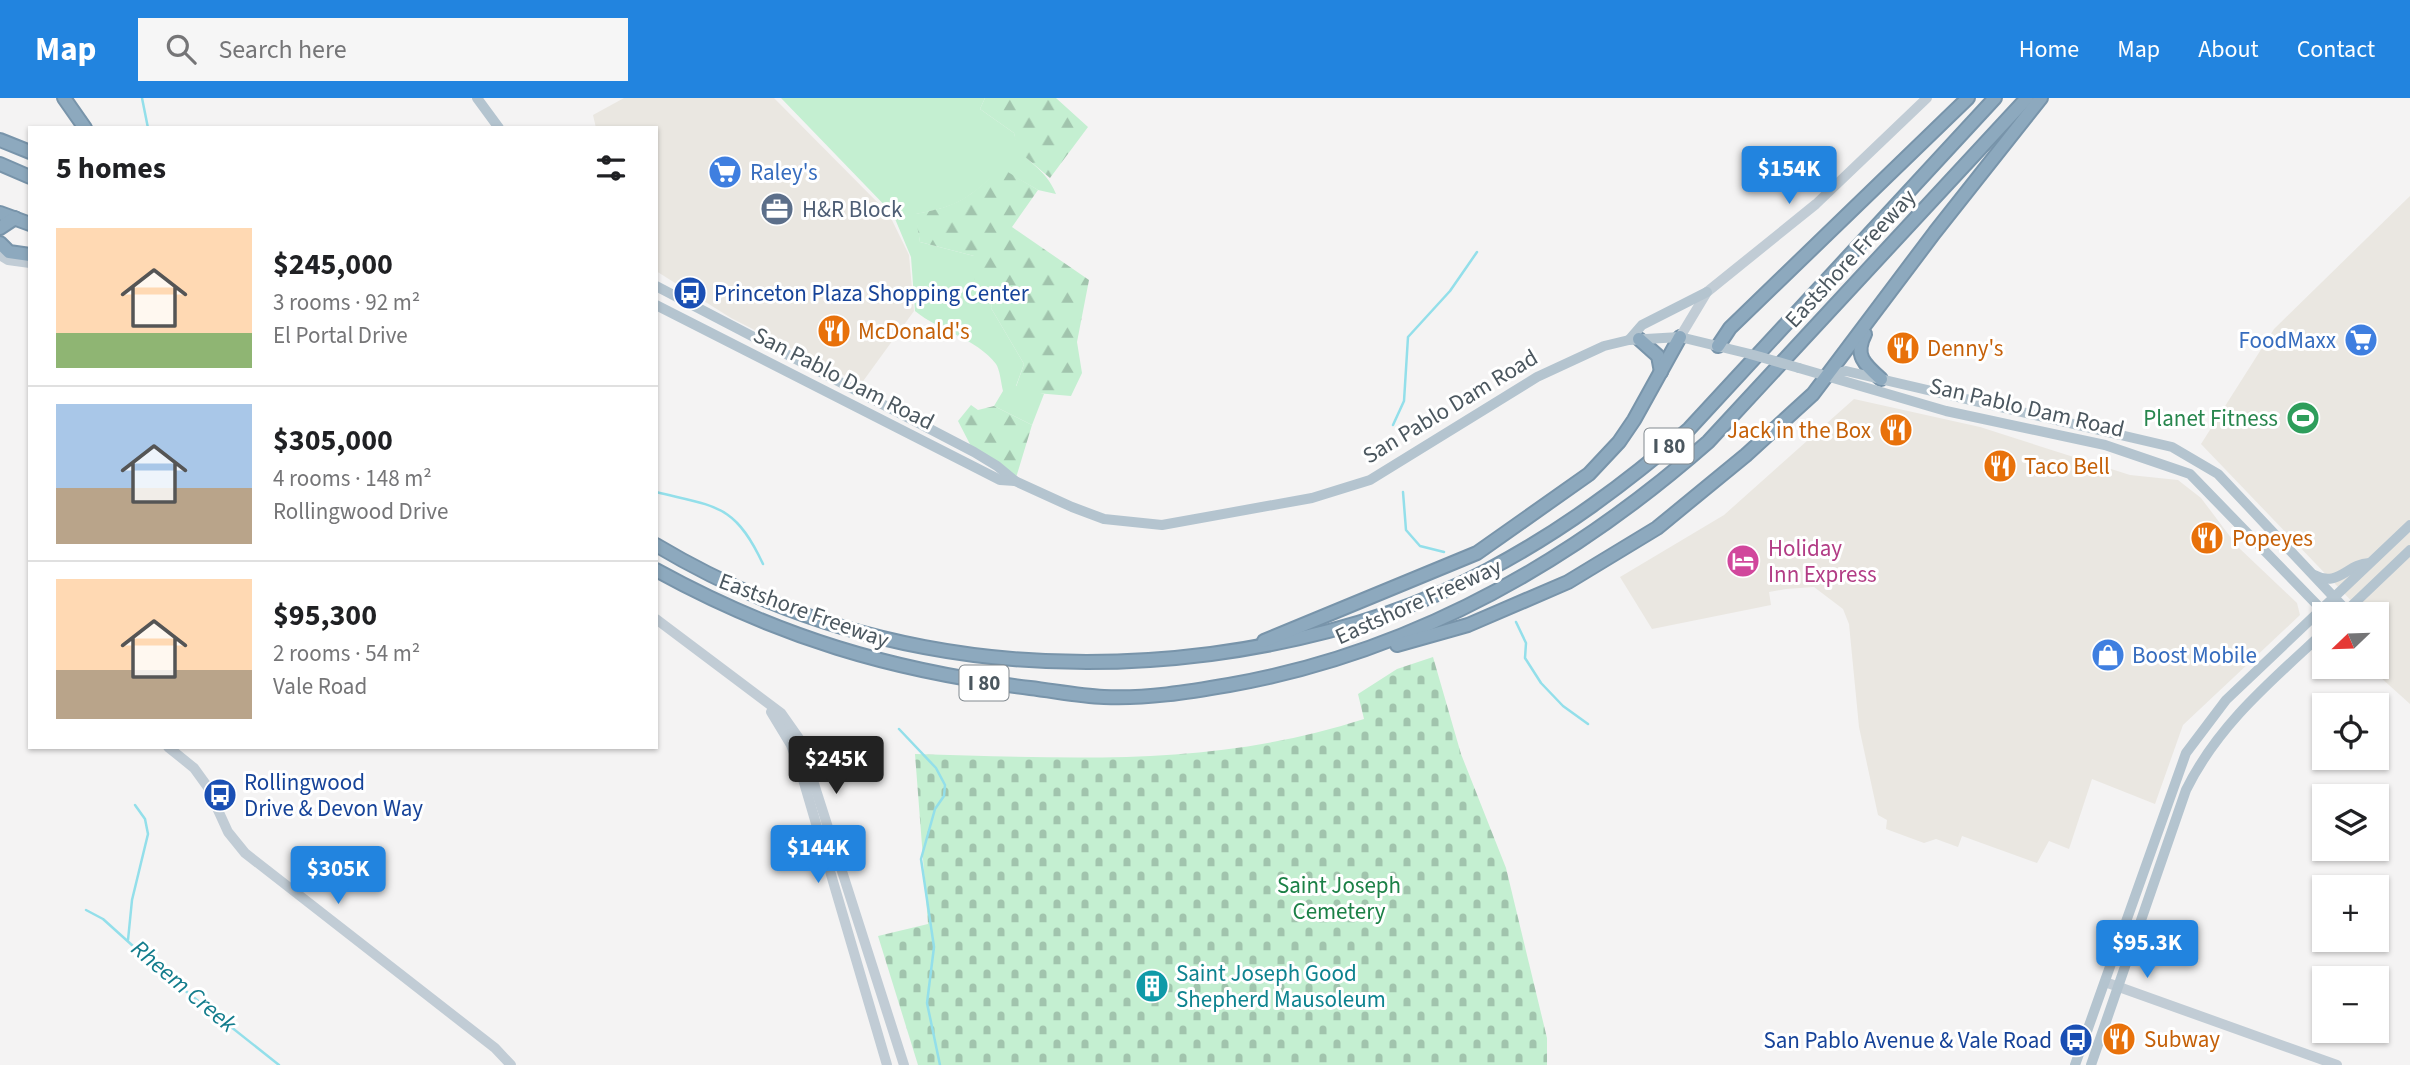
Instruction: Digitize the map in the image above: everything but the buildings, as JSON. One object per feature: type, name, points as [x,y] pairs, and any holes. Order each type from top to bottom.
[{"type":"highway","points":[[64,98],[84,126]]},
{"type":"highway","points":[[1718,346],[1730,328],[1968,98]]},
{"type":"highway","name":"Eastshore Freeway","points":[[658,546],[713,577],[760,597],[867,635],[923,648],[992,659],[1080,664],[1151,660],[1309,638],[1367,621],[1485,571],[1590,509],[1689,429],[1995,98]]},
{"type":"highway","name":"Eastshore Freeway","points":[[658,571],[701,595],[807,639],[868,659],[975,682],[1104,697],[1131,696],[1187,692],[1329,663],[1420,629],[1500,589],[1605,527],[1661,484],[1708,442],[2027,98]]},
{"type":"highway","points":[[1329,663],[1468,625],[1568,582],[1620,553],[1683,508],[1798,409],[1827,376],[2041,98]]},
{"type":"highway","points":[[3,141],[28,151]]},
{"type":"highway","points":[[5,166],[28,176]]},
{"type":"highway","points":[[0,213],[28,223]]},
{"type":"highway","points":[[0,229],[15,218]]},
{"type":"highway","points":[[0,243],[9,252],[28,254]]},
{"type":"highway","points":[[1877,309],[1858,346],[1860,358],[1881,379]]},
{"type":"highway","points":[[1244,649],[1477,553],[1588,474],[1619,442],[1679,337]]},
{"type":"highway","points":[[1634,340],[1658,356],[1661,372]]},
{"type":"main road","points":[[477,98],[498,126]]},
{"type":"main road","name":"San Pablo Dam Road","points":[[658,287],[974,452],[998,466],[1015,481],[1104,519],[1162,525],[1345,490],[1381,475],[1537,377],[1576,357],[1634,340],[1679,337],[1749,354],[1946,411],[2145,456],[2190,474],[2315,602]]},
{"type":"main road","points":[[1634,340],[1642,325],[1707,292]]},
{"type":"main road","name":"San Pablo Dam Road","points":[[658,305],[988,475],[1000,480],[1015,481]]},
{"type":"main road","name":"San Pablo Dam Road","points":[[1827,376],[1846,371],[2172,447],[2218,474],[2337,602]]},
{"type":"main road","points":[[2214,496],[2224,497],[2246,520],[2257,516]]},
{"type":"main road","points":[[2331,602],[2410,525]]},
{"type":"main road","points":[[2256,540],[2264,537],[2291,553]]},
{"type":"main road","points":[[2356,602],[2410,550]]},
{"type":"main road","points":[[2312,573],[2327,580],[2339,578],[2360,565],[2370,563]]},
{"type":"main road","points":[[2303,589],[2309,608],[2309,622]]},
{"type":"main road","points":[[2075,1065],[2179,766],[2198,734],[2226,700],[2312,620]]},
{"type":"main road","points":[[2091,1065],[2194,773],[2215,739],[2256,695],[2312,643]]},
{"type":"main road","points":[[2170,792],[2179,811]]},
{"type":"street","points":[[1679,337],[1707,292],[1816,204],[1927,98]]},
{"type":"street","points":[[0,254],[8,260],[28,263]]},
{"type":"street","points":[[658,621],[781,713],[800,740],[904,1065]]},
{"type":"street","points":[[758,698],[776,718],[800,769],[887,1065]]},
{"type":"street","points":[[170,749],[194,768],[207,786],[228,832],[245,853],[495,1048],[511,1065]]},
{"type":"street","points":[[2105,982],[2337,1065]]},
{"type":"shaded area","points":[[624,98],[774,98],[889,214],[909,255],[914,311],[861,384],[731,318],[658,272],[658,126],[596,126],[593,115]]},
{"type":"shaded area","points":[[2410,196],[2410,704],[2382,679],[2389,679],[2389,602],[2352,602],[2201,444],[2274,329]]},
{"type":"shaded area","points":[[1854,399],[1980,427],[2130,475],[2178,480],[2201,498],[2238,547],[2297,603],[2300,615],[2183,725],[2155,804],[2092,779],[2069,849],[2049,841],[2037,863],[1962,836],[1958,847],[1936,839],[1924,843],[1886,829],[1887,820],[1878,815],[1859,727],[1849,624],[1843,609],[1814,587],[1786,589],[1769,592],[1771,605],[1652,629],[1620,577],[1724,515]]},
{"type":"green space","points":[[781,98],[985,98],[980,109],[1014,133],[1022,152],[1045,176],[1056,194],[1038,190],[1001,169],[954,204],[916,214],[920,242],[974,256],[996,286],[991,308],[1024,364],[1016,386],[1044,394],[1032,425],[994,406],[1003,391],[996,364],[988,355],[915,311],[911,257],[893,214]]},
{"type":"green space","points":[[985,98],[1056,98],[1088,127],[1050,178],[1017,150],[1014,133],[980,109]]},
{"type":"green space","points":[[1001,168],[1038,190],[1012,227],[1089,280],[1077,342],[1082,373],[1071,396],[1036,393],[1016,387],[1024,364],[991,308],[995,287],[974,279],[974,256],[920,242],[915,214],[953,204],[980,187]]},
{"type":"green space","points":[[971,405],[978,410],[994,406],[1032,425],[1015,481],[974,452],[958,421]]},
{"type":"green space","name":"Saint Joseph Cemetery","points":[[1433,657],[1461,754],[1506,868],[1547,1038],[1547,1065],[918,1065],[878,936],[928,924],[915,754],[1086,758],[1196,753],[1251,746],[1307,735],[1364,719],[1358,694],[1397,669]]},
{"type":"waterway","points":[[142,98],[148,126]]},
{"type":"waterway","points":[[1393,425],[1404,401],[1408,337],[1450,291],[1477,252]]},
{"type":"waterway","points":[[1385,440],[1389,451]]},
{"type":"waterway","points":[[658,492],[722,511],[743,530],[763,564]]},
{"type":"waterway","points":[[1403,492],[1406,530],[1420,546],[1444,552]]},
{"type":"waterway","points":[[1516,622],[1526,643],[1525,658],[1541,683],[1563,706],[1588,724]]},
{"type":"waterway","points":[[899,729],[936,768],[945,785],[944,796],[935,809],[921,859],[934,947],[927,1003],[940,1065]]},
{"type":"waterway","points":[[128,940],[132,900],[148,834],[145,819],[135,805]]},
{"type":"waterway","name":"Rheem Creek","points":[[86,910],[103,919],[163,973],[279,1065]]},
{"type":"place","name":"Raley's","points":[[725,172]]},
{"type":"place","name":"H&R Block","points":[[777,209]]},
{"type":"place","name":"Princeton Plaza Shopping Center","points":[[690,293]]},
{"type":"place","name":"McDonald's","points":[[834,331]]},
{"type":"place","name":"FoodMaxx","points":[[2361,340]]},
{"type":"place","name":"Denny's","points":[[1903,348]]},
{"type":"place","name":"Planet Fitness","points":[[2303,418]]},
{"type":"place","name":"Jack in the Box","points":[[1896,430]]},
{"type":"place","name":"Taco Bell","points":[[2000,466]]},
{"type":"place","name":"Popeyes","points":[[2207,538]]},
{"type":"place","name":"Holiday Inn Express","points":[[1743,561]]},
{"type":"place","name":"Boost Mobile","points":[[2108,655]]},
{"type":"place","name":"Rollingwood Drive & Devon Way","points":[[220,795]]},
{"type":"place","name":"Saint Joseph Good Shepherd Mausoleum","points":[[1152,986]]},
{"type":"place","name":"Subway","points":[[2119,1039]]},
{"type":"place","name":"San Pablo Avenue & Vale Road","points":[[2076,1040]]}]
